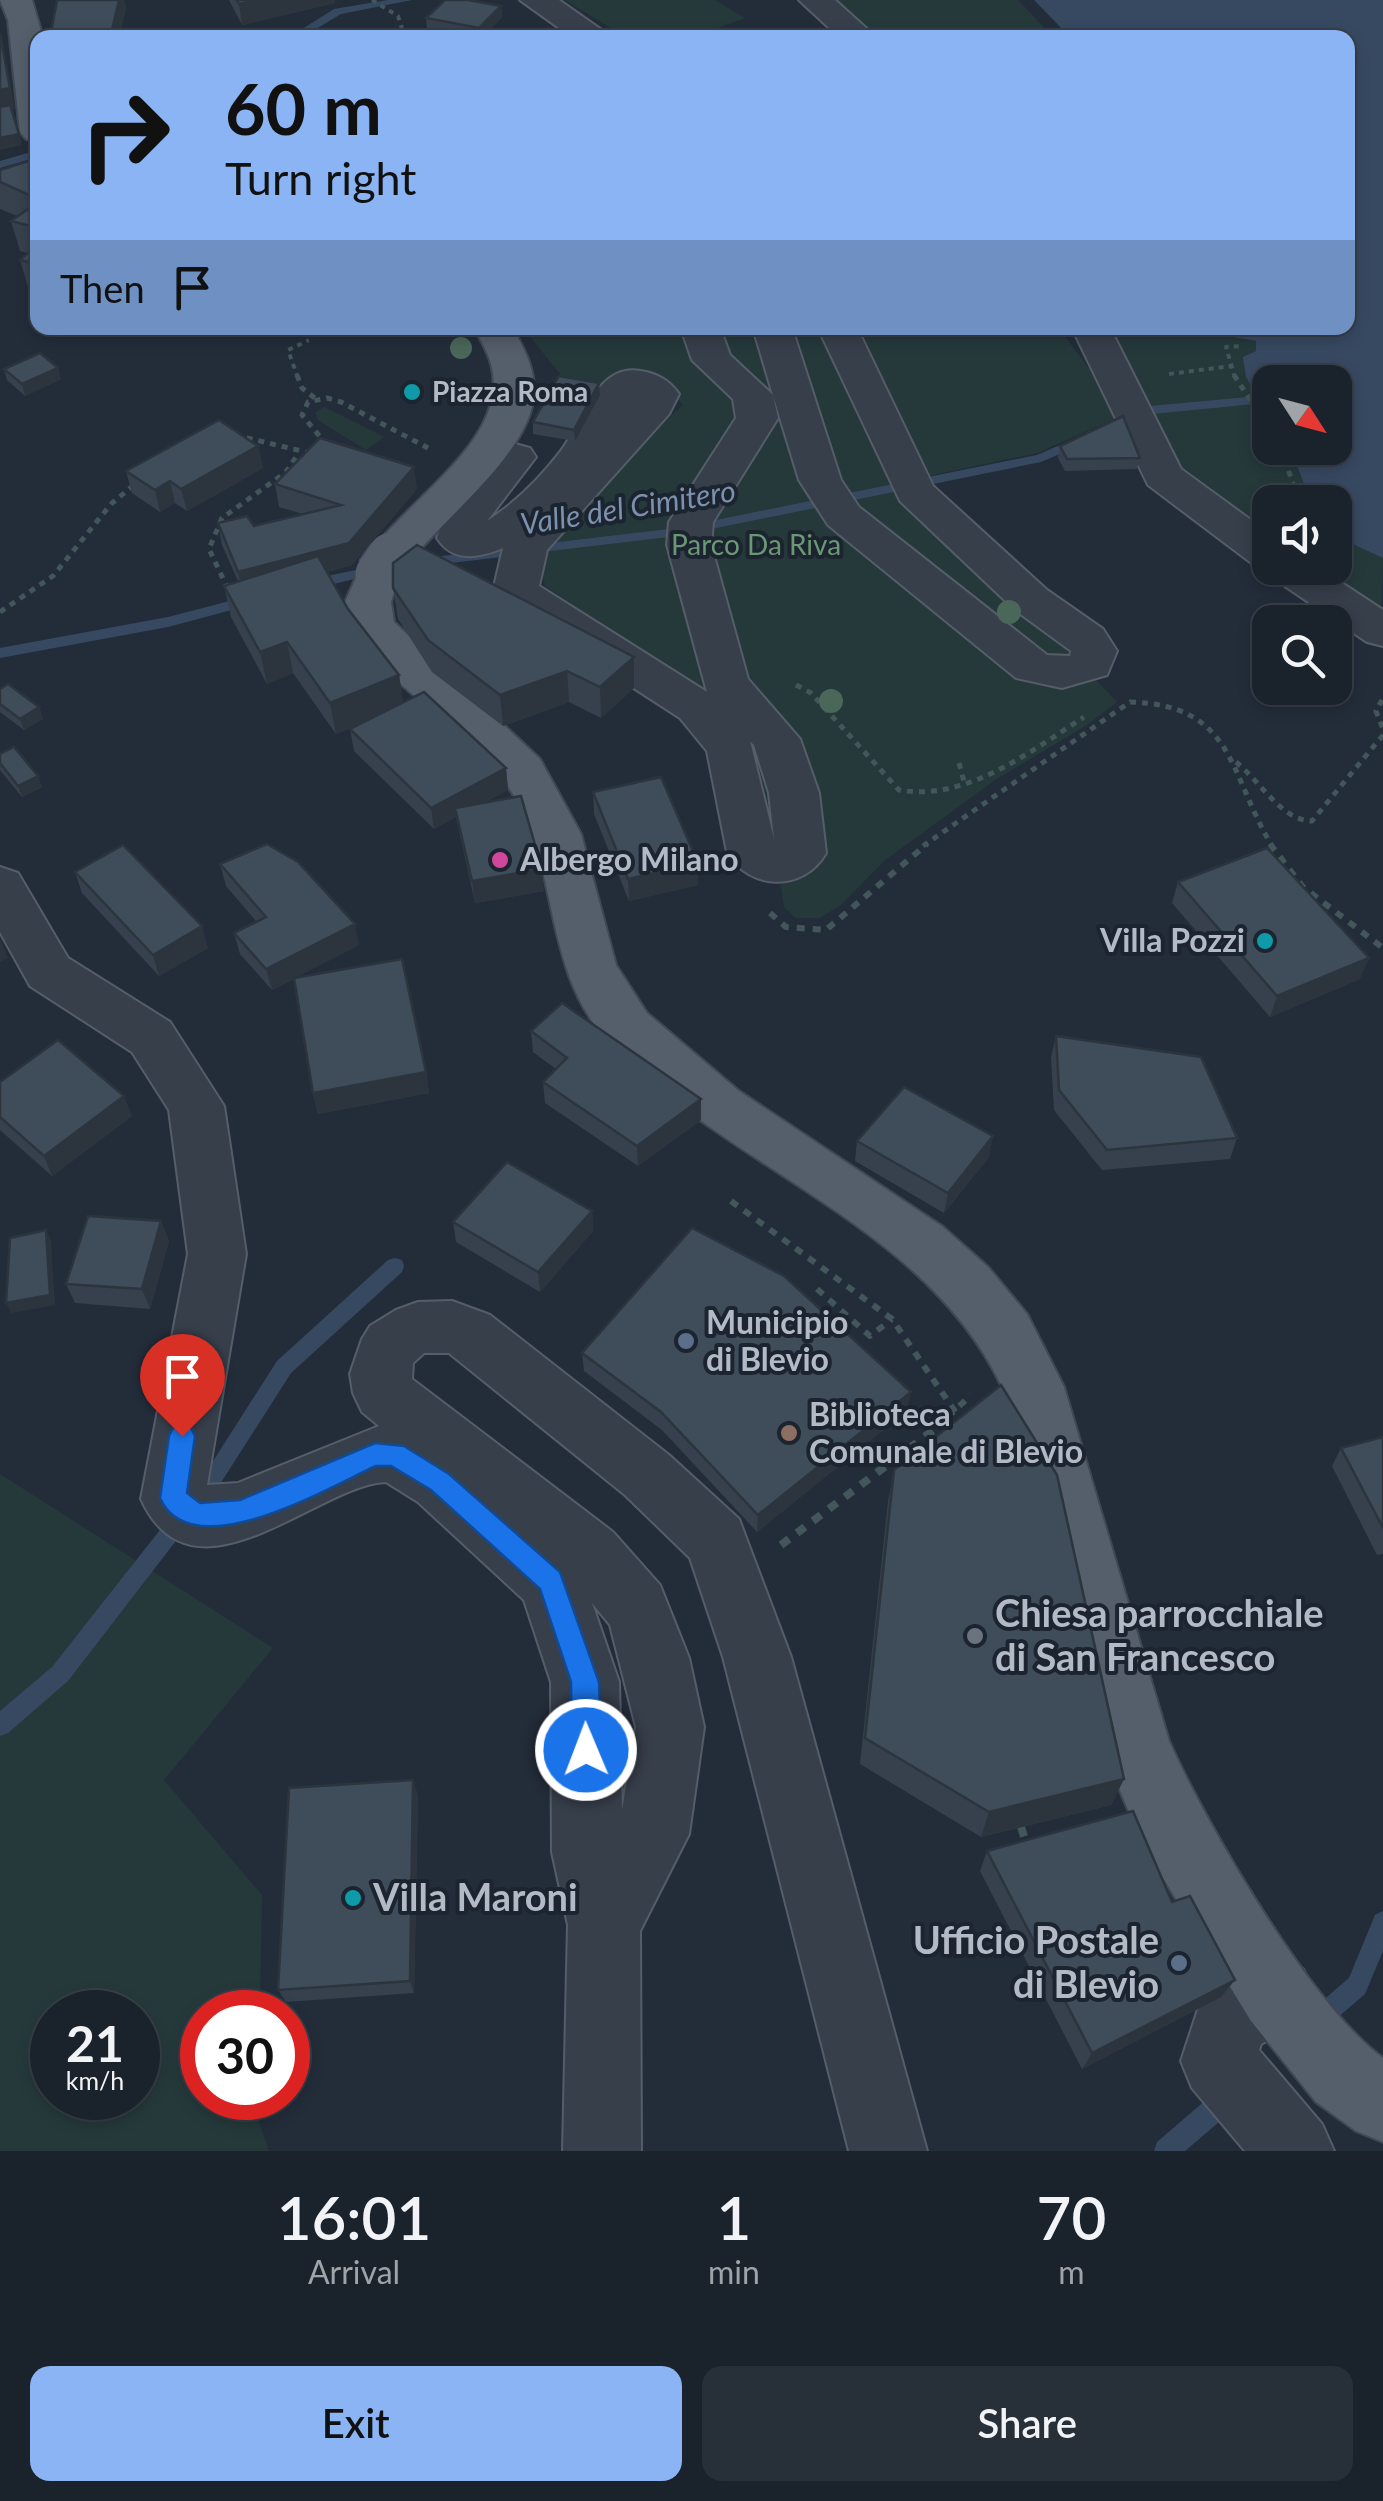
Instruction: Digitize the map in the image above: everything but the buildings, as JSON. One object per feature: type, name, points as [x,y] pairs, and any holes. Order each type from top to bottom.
[{"type":"main road","points":[[16,0],[24,20],[30,68]]},
{"type":"main road","points":[[499,335],[514,370],[513,408],[480,460],[385,564],[368,602],[372,627],[523,771],[543,797],[557,830],[578,944],[625,1025],[663,1062],[701,1091],[920,1242],[976,1295],[1008,1335],[1033,1387],[1136,1746],[1169,1822],[1276,1996],[1343,2076],[1383,2104]]},
{"type":"street","points":[[536,0],[584,30]]},
{"type":"street","points":[[815,0],[851,30]]},
{"type":"street","points":[[480,460],[515,457],[459,528],[459,538],[468,544],[499,537],[578,458],[611,396],[630,381],[646,384],[658,394],[648,414],[524,555],[515,591],[697,707],[730,747],[752,852],[764,863],[779,866],[801,853],[794,793],[776,739],[726,684],[690,534],[757,418],[753,395],[712,360],[703,335]]},
{"type":"street","points":[[775,335],[833,501],[1032,668],[1075,674],[1091,664],[1094,651],[1088,640],[1032,600],[912,486],[841,335]]},
{"type":"street","points":[[1094,335],[1163,476],[1252,542]]},
{"type":"street","points":[[1314,585],[1383,631]]},
{"type":"street","points":[[0,886],[49,972],[151,1037],[196,1106],[217,1254],[184,1507],[241,1512],[375,1454],[395,1454],[440,1482],[551,1581],[585,1682],[588,1852],[604,1925],[602,2151]]},
{"type":"street","points":[[604,1925],[654,1834],[670,1727],[655,1658],[637,1607],[590,1553],[384,1393],[379,1378],[388,1347],[417,1326],[453,1325],[468,1332],[648,1475],[716,1540],[756,1658],[888,2151]]},
{"type":"street","points":[[1276,1996],[1229,2020],[1219,2061],[1295,2151]]},
{"type":"path","points":[[372,0],[398,16],[402,30]]},
{"type":"path","points":[[309,340],[288,350],[302,388],[316,399]]},
{"type":"path","points":[[1240,346],[1226,347],[1252,401]]},
{"type":"path","points":[[1160,375],[1232,366]]},
{"type":"path","points":[[222,435],[252,434],[298,454],[326,448],[327,440],[302,415],[308,402],[316,399],[342,402],[480,460]]},
{"type":"path","points":[[232,600],[209,548],[222,518],[286,472],[298,454]]},
{"type":"path","points":[[0,612],[25,599],[76,552],[124,490],[140,481]]},
{"type":"path","points":[[713,637],[810,693],[899,790],[926,795],[965,784],[1096,709]]},
{"type":"path","points":[[764,863],[766,904],[773,919],[800,932],[826,930],[909,856],[1130,702],[1152,699],[1191,716],[1217,733],[1282,863],[1337,916],[1383,948]]},
{"type":"path","points":[[1232,758],[1266,786],[1282,814],[1300,822],[1312,821],[1383,732],[1376,711],[1382,700]]},
{"type":"path","points":[[959,763],[965,784]]},
{"type":"path","points":[[732,1201],[892,1319],[956,1413]]},
{"type":"path","points":[[817,1289],[870,1336],[892,1319]]},
{"type":"path","points":[[772,1552],[956,1413],[980,1383]]},
{"type":"path","points":[[1021,1828],[1026,1843]]},
{"type":"path","points":[[1010,1847],[1043,1839]]},
{"type":"green space","points":[[565,0],[715,0],[745,18],[712,30],[614,30]]},
{"type":"green space","points":[[828,0],[1018,0],[1046,30],[864,30]]},
{"type":"green space","name":"Parco Da Riva","points":[[529,335],[827,335],[901,491],[1012,593],[1117,702],[1087,725],[995,780],[884,861],[841,905],[820,918],[796,918],[784,907],[761,796],[736,738],[672,673],[545,586],[540,562],[556,540],[625,460],[683,405],[664,382],[611,386],[564,379]]},
{"type":"green space","points":[[860,335],[1064,335],[1123,415],[1037,453],[928,476]]},
{"type":"green space","points":[[1108,335],[1226,335],[1256,341],[1257,351],[1243,357],[1252,377],[1252,465],[1297,465],[1304,485],[1252,485],[1252,534],[1187,487]]},
{"type":"green space","points":[[324,407],[384,437],[366,450],[318,420],[315,413]]},
{"type":"green space","points":[[1352,544],[1383,558],[1381,623],[1325,585],[1352,585]]},
{"type":"green space","points":[[0,1474],[273,1648],[164,1780],[262,1895],[260,1990],[180,1990],[180,2120],[259,2120],[269,2151],[0,2151]]},
{"type":"water","points":[[1034,0],[1383,0],[1383,558],[1352,544],[1352,485],[1304,485],[1297,465],[1352,465],[1352,365],[1252,365],[1252,387],[1243,357],[1256,351],[1256,341],[1226,335],[1355,335],[1355,30],[1063,30]]},
{"type":"waterway","points":[[306,30],[338,11],[407,0]]},
{"type":"waterway","points":[[0,165],[30,156]]},
{"type":"waterway","name":"Valle del Cimitero","points":[[1133,418],[1150,410],[1252,401]]},
{"type":"waterway","name":"Valle del Cimitero","points":[[425,562],[677,532],[1041,458],[1081,440]]},
{"type":"waterway","name":"Valle del Cimitero","points":[[308,585],[375,570]]},
{"type":"waterway","name":"Valle del Cimitero","points":[[0,653],[168,622],[249,601]]},
{"type":"waterway","points":[[0,1725],[60,1674],[215,1475],[284,1367],[395,1266]]},
{"type":"waterway","points":[[1314,2023],[1357,1986],[1383,1923]]},
{"type":"waterway","points":[[1166,2151],[1230,2096]]},
{"type":"place","name":"Piazza Roma","points":[[412,392]]},
{"type":"place","name":"Albergo Milano","points":[[500,860]]},
{"type":"place","name":"Villa Pozzi","points":[[1265,941]]},
{"type":"place","name":"Municipio di Blevio","points":[[686,1341]]},
{"type":"place","name":"Biblioteca Comunale di Blevio","points":[[789,1433]]},
{"type":"place","name":"Chiesa parrocchiale di San Francesco","points":[[975,1636]]},
{"type":"place","name":"Villa Maroni","points":[[353,1898]]},
{"type":"place","name":"Ufficio Postale di Blevio","points":[[1179,1963]]},
{"type":"route","points":[[182,1436],[173,1498],[196,1515],[241,1512],[375,1454],[395,1454],[440,1482],[551,1581],[585,1682],[586,1750]]}]
